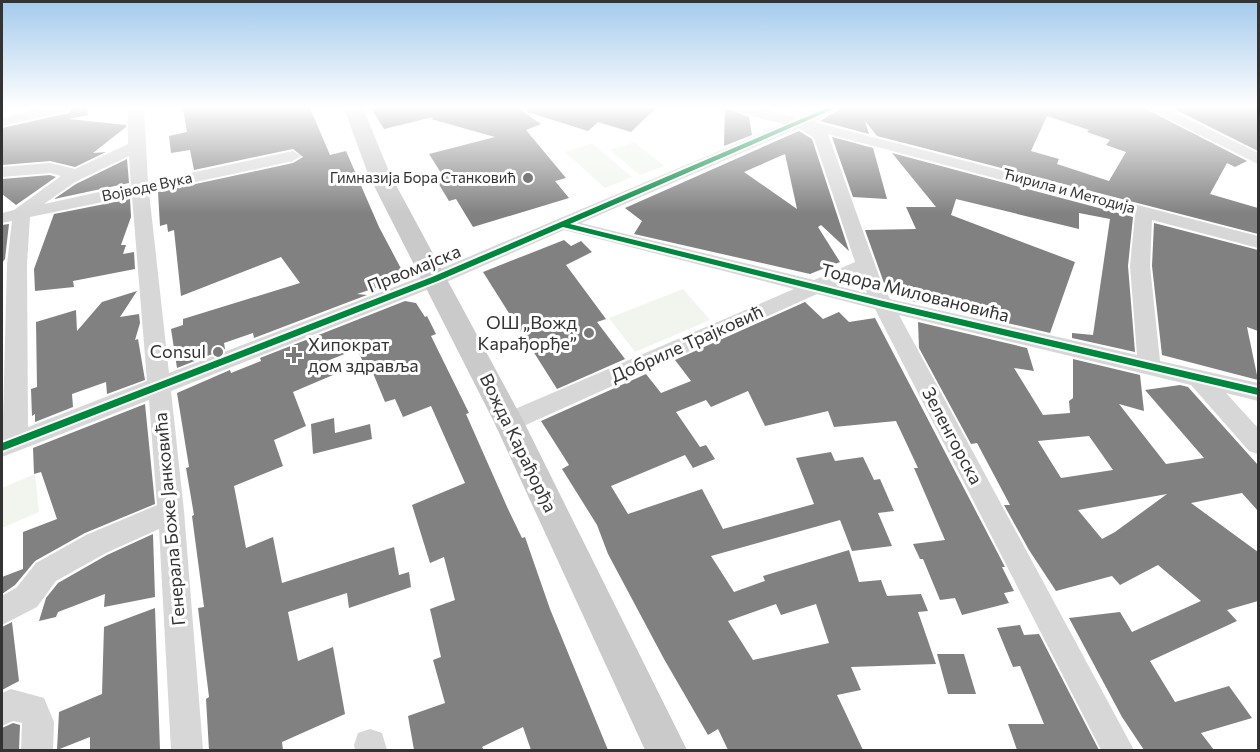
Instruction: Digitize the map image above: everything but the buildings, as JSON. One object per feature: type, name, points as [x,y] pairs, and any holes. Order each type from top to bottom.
[{"type":"main road","name":"Вожда Карађорђа","points":[[365,143],[509,422],[666,750]]},
{"type":"street","name":"Првомајска","points":[[9,445],[435,279],[751,143]]},
{"type":"street","name":"Зеленгорска","points":[[824,143],[864,266],[1118,750]]},
{"type":"street","name":"Ћирила и Методија","points":[[881,143],[1258,242]]},
{"type":"street","points":[[1225,143],[1258,159]]},
{"type":"street","points":[[9,445],[9,268],[12,216],[82,171],[136,146]]},
{"type":"street","name":"Генерала Боже Јанковића","points":[[136,146],[171,511],[187,750]]},
{"type":"street","name":"Војводе Вука","points":[[12,216],[292,156]]},
{"type":"street","points":[[2,172],[50,168],[82,171]]},
{"type":"street","points":[[1144,211],[1140,266],[1149,366]]},
{"type":"street","name":"Тодора Миловановића","points":[[565,225],[819,286],[883,304],[1258,392]]},
{"type":"street","name":"Добриле Трајковић","points":[[509,422],[864,266]]},
{"type":"street","points":[[1198,378],[1258,444]]},
{"type":"street","points":[[2,611],[27,597],[46,572],[96,544],[171,511]]},
{"type":"street","points":[[2,710],[11,705],[33,709],[38,722],[37,750]]},
{"type":"shaded area","points":[[592,143],[632,177],[605,188],[565,152]]},
{"type":"shaded area","points":[[635,143],[664,166],[640,175],[610,150]]},
{"type":"shaded area","points":[[683,289],[710,320],[635,352],[609,318]]},
{"type":"shaded area","points":[[35,474],[39,512],[2,528],[2,488]]},
{"type":"cycle path","points":[[2,447],[435,279],[751,143]]},
{"type":"cycle path","points":[[565,225],[883,304],[1258,392]]},
{"type":"place","name":"Гимназија Бора Станковић","points":[[528,178]]},
{"type":"place","name":"ОШ „Вожд Карађорђе”","points":[[589,333]]},
{"type":"place","name":"Consul","points":[[218,352]]},
{"type":"place","name":"Хипократ дом здравља","points":[[294,355]]}]
